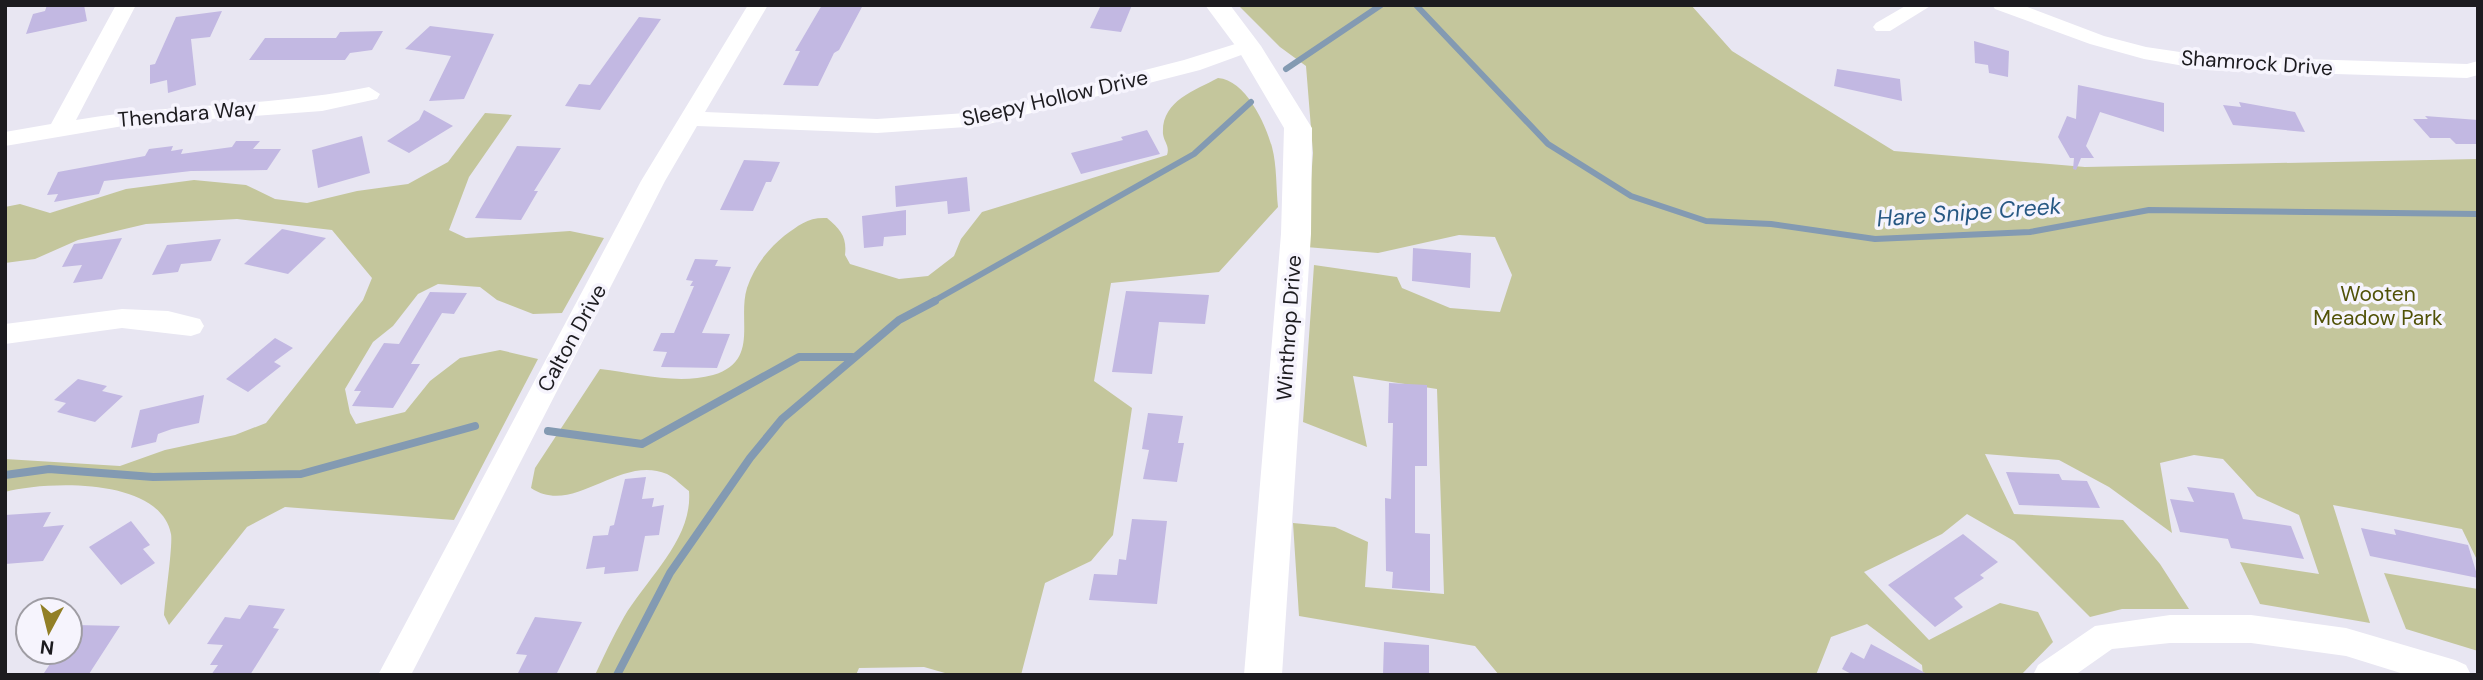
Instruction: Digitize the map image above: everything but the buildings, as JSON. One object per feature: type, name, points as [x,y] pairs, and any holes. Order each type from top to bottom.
[{"type":"street","points":[[61,127],[126,5]]},
{"type":"street","name":"Calton Drive","points":[[394,675],[653,181],[758,5]]},
{"type":"street","name":"Winthrop Drive","points":[[1217,5],[1248,46],[1298,128],[1296,234],[1263,675]]},
{"type":"street","points":[[1883,27],[1922,5]]},
{"type":"street","name":"Shamrock Drive","points":[[2002,5],[2097,40],[2144,53],[2207,63],[2444,71],[2478,68]]},
{"type":"street","name":"Sleepy Hollow Drive","points":[[690,119],[877,126],[981,118],[1192,65],[1248,46]]},
{"type":"street","name":"Thendara Way","points":[[5,139],[61,127],[184,112],[322,104],[369,94]]},
{"type":"street","points":[[5,334],[117,318],[149,317],[191,326]]},
{"type":"street","points":[[2049,675],[2106,636],[2170,629],[2251,629],[2346,642],[2455,675]]},
{"type":"green space","name":"Wooten Meadow Park","points":[[1238,5],[1691,5],[1732,51],[1894,151],[2085,167],[2478,159],[2478,562],[2462,529],[2333,505],[2370,623],[2260,604],[2240,562],[2319,574],[2299,515],[2257,496],[2223,459],[2194,455],[2160,463],[2172,533],[2109,487],[2059,460],[1985,454],[2014,514],[2123,520],[2160,564],[2189,609],[2122,609],[2090,617],[2014,541],[1967,514],[1942,534],[1864,572],[1929,640],[2000,603],[2038,612],[2053,642],[2021,675],[1923,675],[1922,665],[1867,624],[1831,637],[1816,675],[1499,675],[1475,646],[1299,616],[1293,523],[1335,527],[1368,542],[1365,587],[1444,594],[1437,389],[1353,376],[1367,447],[1303,422],[1314,265],[1397,277],[1402,288],[1450,308],[1500,312],[1512,275],[1495,237],[1459,235],[1378,253],[1306,247],[1313,153],[1306,66],[1280,47]]},
{"type":"green space","points":[[1218,78],[1237,86],[1259,115],[1274,154],[1278,207],[1219,272],[1111,283],[1094,381],[1132,408],[1113,535],[1091,561],[1045,583],[1021,675],[952,675],[924,667],[859,668],[856,675],[595,675],[624,617],[676,542],[684,525],[689,491],[667,474],[649,470],[614,477],[564,495],[547,495],[531,488],[535,468],[600,369],[685,379],[713,375],[728,369],[742,350],[745,300],[753,273],[778,241],[809,220],[827,218],[836,226],[844,239],[845,255],[850,264],[899,279],[928,276],[954,256],[961,239],[982,212],[1167,155],[1163,134],[1167,113],[1181,98]]},
{"type":"green space","points":[[485,113],[512,115],[469,177],[449,230],[466,238],[570,231],[604,238],[562,313],[533,314],[497,300],[480,287],[438,284],[418,294],[393,326],[373,342],[345,389],[350,413],[356,424],[405,412],[430,381],[460,358],[500,350],[538,359],[454,520],[285,507],[247,527],[169,625],[164,615],[171,534],[162,515],[146,502],[125,493],[73,485],[5,492],[5,459],[120,466],[165,450],[235,435],[266,423],[363,300],[372,278],[332,230],[237,219],[146,224],[78,240],[35,259],[5,263],[5,207],[20,204],[50,213],[126,189],[194,180],[246,185],[275,199],[307,203],[357,191],[408,184],[448,162]]},
{"type":"green space","points":[[2384,573],[2478,589],[2478,651],[2406,629]]},
{"type":"waterway","points":[[1286,69],[1381,5]]},
{"type":"waterway","name":"Hare Snipe Creek","points":[[1416,5],[1548,144],[1631,196],[1706,221],[1771,224],[1875,239],[2030,232],[2149,210],[2478,214]]},
{"type":"waterway","points":[[932,302],[1194,154],[1251,102]]},
{"type":"waterway","points":[[617,675],[670,573],[750,458],[782,419],[899,320],[935,301]]},
{"type":"waterway","points":[[548,431],[642,444],[799,357],[852,357]]},
{"type":"waterway","points":[[5,475],[49,469],[153,477],[301,474],[475,426]]}]
